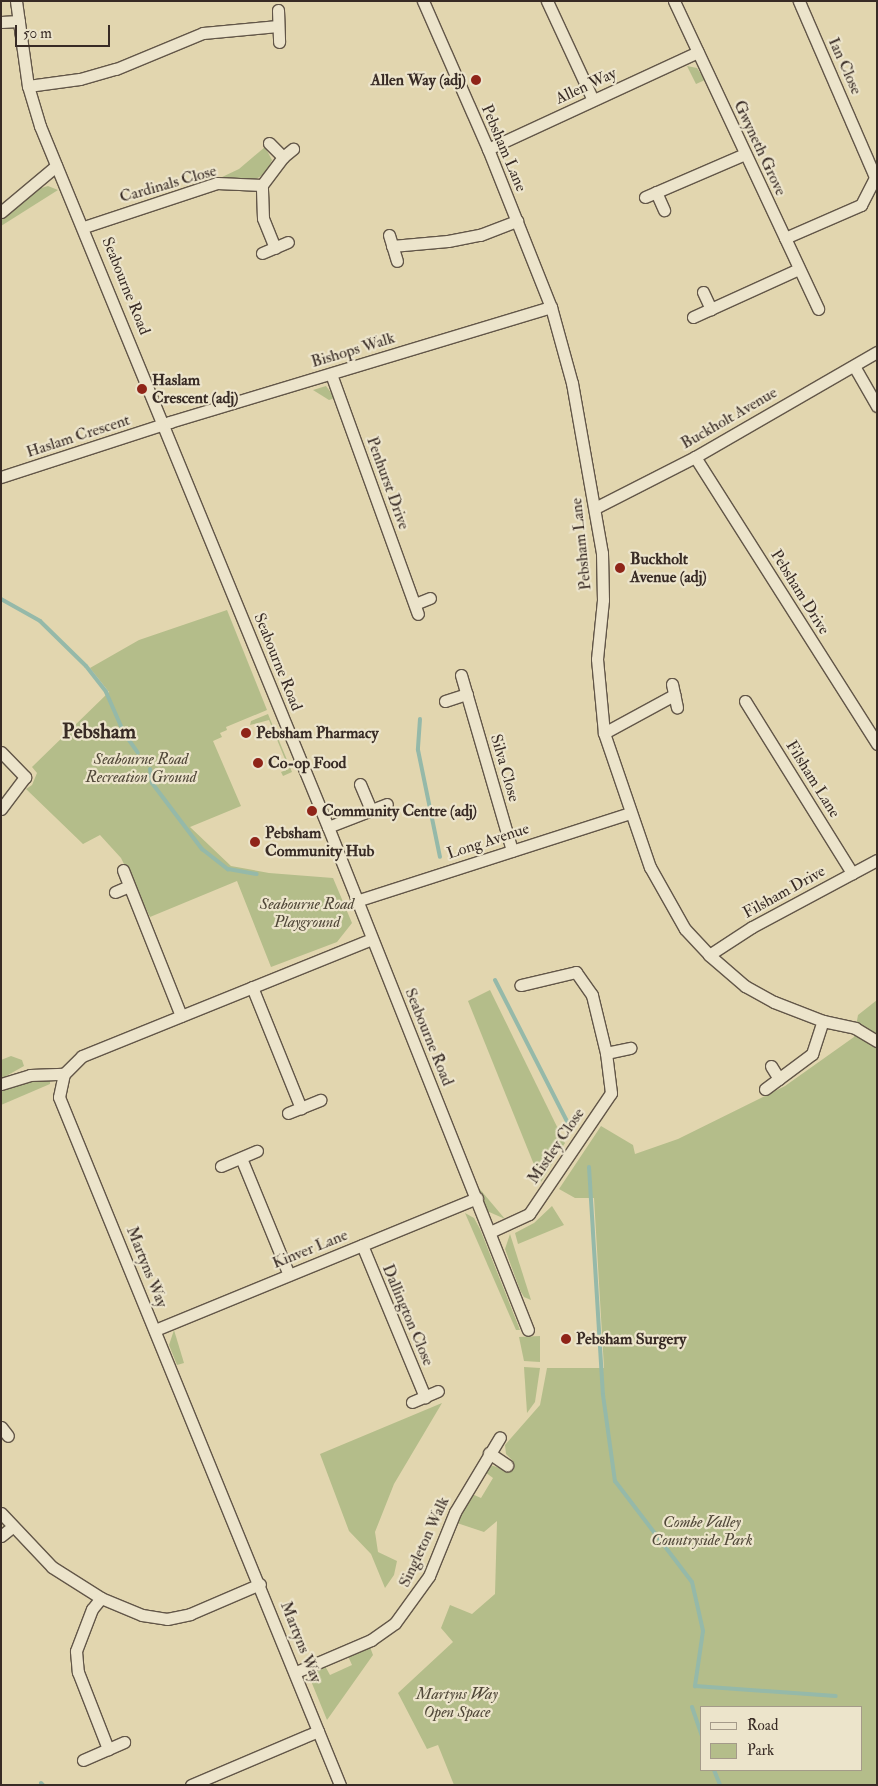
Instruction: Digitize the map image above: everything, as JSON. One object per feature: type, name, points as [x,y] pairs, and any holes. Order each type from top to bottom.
[{"type":"street","name":"Seabourne Road","points":[[16,1],[28,86],[56,166],[84,226],[328,827],[528,1330]]},
{"type":"street","name":"Pebsham Lane","points":[[423,1],[488,148],[552,307],[572,383],[602,553],[603,600],[597,659],[604,733],[630,813],[660,889],[685,929],[708,955],[745,986],[774,1002],[823,1021],[855,1028],[877,1041]]},
{"type":"street","name":"Gwyneth Grove","points":[[674,1],[818,308]]},
{"type":"street","name":"Ian Close","points":[[785,238],[861,205],[876,177],[799,1]]},
{"type":"street","points":[[549,2],[593,100]]},
{"type":"street","points":[[278,10],[279,42]]},
{"type":"street","points":[[1,22],[18,21]]},
{"type":"street","points":[[28,86],[116,69],[203,33],[278,26]]},
{"type":"street","name":"Allen Way","points":[[488,148],[698,52]]},
{"type":"street","points":[[269,143],[283,157]]},
{"type":"street","points":[[275,248],[263,218],[262,185],[283,157],[293,149]]},
{"type":"street","points":[[645,197],[745,154]]},
{"type":"street","points":[[1,212],[56,166]]},
{"type":"street","name":"Cardinals Close","points":[[84,226],[217,183],[262,185]]},
{"type":"street","points":[[656,192],[664,210]]},
{"type":"street","points":[[392,246],[448,242],[480,235],[517,221]]},
{"type":"street","points":[[389,234],[397,261]]},
{"type":"street","points":[[262,253],[288,242]]},
{"type":"street","points":[[693,316],[799,269]]},
{"type":"street","points":[[703,292],[711,309]]},
{"type":"street","name":"Bishops Walk","points":[[164,424],[552,307]]},
{"type":"street","name":"Buckholt Avenue","points":[[595,508],[695,457],[877,352]]},
{"type":"street","points":[[854,366],[877,406]]},
{"type":"street","name":"Penhurst Drive","points":[[330,374],[417,609],[430,598]]},
{"type":"street","name":"Haslam Crescent","points":[[1,477],[164,424]]},
{"type":"street","name":"Pebsham Drive","points":[[695,457],[877,744]]},
{"type":"street","name":"Silva Close","points":[[461,675],[512,851]]},
{"type":"street","points":[[604,733],[676,701],[672,684]]},
{"type":"street","points":[[445,701],[467,694]]},
{"type":"street","name":"Filsham Lane","points":[[745,701],[852,873]]},
{"type":"street","points":[[1,752],[25,777],[1,809]]},
{"type":"street","points":[[360,784],[370,810]]},
{"type":"street","points":[[328,827],[387,804]]},
{"type":"street","name":"Long Avenue","points":[[356,901],[630,813]]},
{"type":"street","name":"Filsham Drive","points":[[708,955],[752,928],[877,860]]},
{"type":"street","points":[[122,870],[181,1016]]},
{"type":"street","points":[[115,892],[129,886]]},
{"type":"street","points":[[1,1084],[30,1075],[64,1074],[82,1056],[371,939]]},
{"type":"street","name":"Mistley Close","points":[[490,1232],[530,1214],[611,1094],[606,1053],[592,994],[576,972],[521,985]]},
{"type":"street","points":[[252,987],[301,1108]]},
{"type":"street","points":[[765,1089],[812,1054],[823,1021]]},
{"type":"street","points":[[606,1053],[630,1048]]},
{"type":"street","points":[[771,1066],[779,1079]]},
{"type":"street","name":"Martyns Way","points":[[64,1074],[59,1097],[296,1672],[340,1785]]},
{"type":"street","points":[[288,1113],[320,1100]]},
{"type":"street","points":[[221,1166],[257,1151]]},
{"type":"street","points":[[241,1158],[289,1275]]},
{"type":"street","name":"Kinver Lane","points":[[155,1330],[477,1198]]},
{"type":"street","name":"Dallington Close","points":[[362,1245],[425,1397]]},
{"type":"street","points":[[412,1402],[438,1391]]},
{"type":"street","name":"Singleton Walk","points":[[296,1672],[372,1640],[395,1623],[430,1576],[455,1512],[500,1437]]},
{"type":"street","points":[[489,1453],[507,1465]]},
{"type":"street","points":[[1,1513],[12,1527],[52,1567],[101,1598],[142,1615],[167,1619],[190,1614],[260,1584]]},
{"type":"street","points":[[1,1536],[12,1527]]},
{"type":"street","points":[[101,1598],[92,1609],[76,1651],[78,1672],[108,1749]]},
{"type":"street","points":[[190,1785],[206,1782],[318,1731]]},
{"type":"street","points":[[84,1760],[124,1742]]},
{"type":"green space","points":[[687,66],[697,68],[705,80],[696,84]]},
{"type":"green space","points":[[265,147],[272,160],[266,173],[256,179],[220,178],[239,169]]},
{"type":"green space","points":[[48,186],[58,190],[1,226],[1,220],[38,189]]},
{"type":"green space","points":[[326,386],[335,398],[329,400],[313,390]]},
{"type":"green space","name":"Seabourne Road Recreation Ground","points":[[227,610],[267,710],[226,727],[227,730],[220,733],[222,737],[213,741],[241,806],[190,827],[231,866],[269,873],[333,878],[352,923],[337,942],[271,967],[237,881],[150,917],[121,858],[100,835],[83,844],[26,789],[32,785],[37,773],[32,767],[109,692],[90,668],[139,640]]},
{"type":"green space","points":[[268,714],[292,772],[283,776],[281,772],[289,769],[269,720],[250,725],[251,721]]},
{"type":"green space","points":[[490,990],[565,1143],[541,1182],[468,1001]]},
{"type":"green space","name":"Combe Valley Countryside Park","points":[[877,1000],[877,1785],[454,1785],[438,1745],[427,1749],[398,1693],[453,1642],[441,1628],[450,1605],[472,1614],[495,1594],[497,1521],[484,1532],[457,1523],[472,1494],[481,1498],[493,1478],[485,1472],[490,1465],[507,1470],[513,1461],[506,1454],[505,1445],[540,1405],[547,1368],[604,1368],[594,1198],[575,1198],[559,1189],[601,1126],[633,1145],[635,1154],[678,1139],[785,1086],[854,1037],[858,1015]]},
{"type":"green space","points":[[11,1056],[22,1060],[24,1066],[1,1079],[1,1060]]},
{"type":"green space","points":[[31,1080],[50,1080],[50,1084],[1,1105],[1,1088]]},
{"type":"green space","points":[[478,1187],[505,1219],[487,1211]]},
{"type":"green space","points":[[552,1206],[564,1225],[518,1244],[515,1233],[534,1223]]},
{"type":"green space","points":[[465,1213],[474,1218],[480,1229],[520,1330],[516,1330]]},
{"type":"green space","points":[[510,1234],[531,1300],[524,1297],[520,1290],[505,1249]]},
{"type":"green space","points":[[174,1330],[184,1363],[177,1365],[169,1345]]},
{"type":"green space","points":[[540,1336],[540,1362],[524,1361],[519,1337]]},
{"type":"green space","points":[[524,1367],[540,1368],[535,1402],[527,1413]]},
{"type":"green space","points":[[442,1403],[394,1484],[375,1532],[378,1552],[397,1561],[394,1575],[385,1588],[371,1554],[349,1531],[320,1454]]},
{"type":"green space","points":[[370,1647],[373,1655],[327,1720],[311,1681],[313,1672],[325,1666],[330,1675],[352,1665],[348,1656]]},
{"type":"waterway","points":[[1,599],[40,621],[86,666],[106,692],[124,733],[138,753]]},
{"type":"waterway","points":[[420,719],[418,750],[440,857]]},
{"type":"waterway","points":[[150,769],[152,783],[202,849],[228,869],[257,874]]},
{"type":"waterway","points":[[495,980],[570,1127]]},
{"type":"waterway","points":[[589,1167],[603,1395],[615,1481],[692,1582],[703,1631],[695,1686],[836,1696]]},
{"type":"waterway","points":[[692,1707],[700,1730]]},
{"type":"waterway","points":[[714,1771],[720,1785]]},
{"type":"place","name":"Allen Way (adj)","points":[[476,80]]},
{"type":"place","name":"Haslam Crescent (adj)","points":[[142,389]]},
{"type":"place","name":"Buckholt Avenue (adj)","points":[[620,568]]},
{"type":"place","name":"Pebsham Pharmacy","points":[[246,733]]},
{"type":"place","name":"Co-op Food","points":[[258,763]]},
{"type":"place","name":"Community Centre (adj)","points":[[312,811]]},
{"type":"place","name":"Pebsham Community Hub","points":[[255,842]]},
{"type":"place","name":"Pebsham Surgery","points":[[566,1339]]},
{"type":"district","name":"Pebsham","points":[[99,732]]},
{"type":"park label","name":"Seabourne Road Playground","points":[[307,913]]},
{"type":"park label","name":"Martyns Way Open Space","points":[[457,1703]]}]
